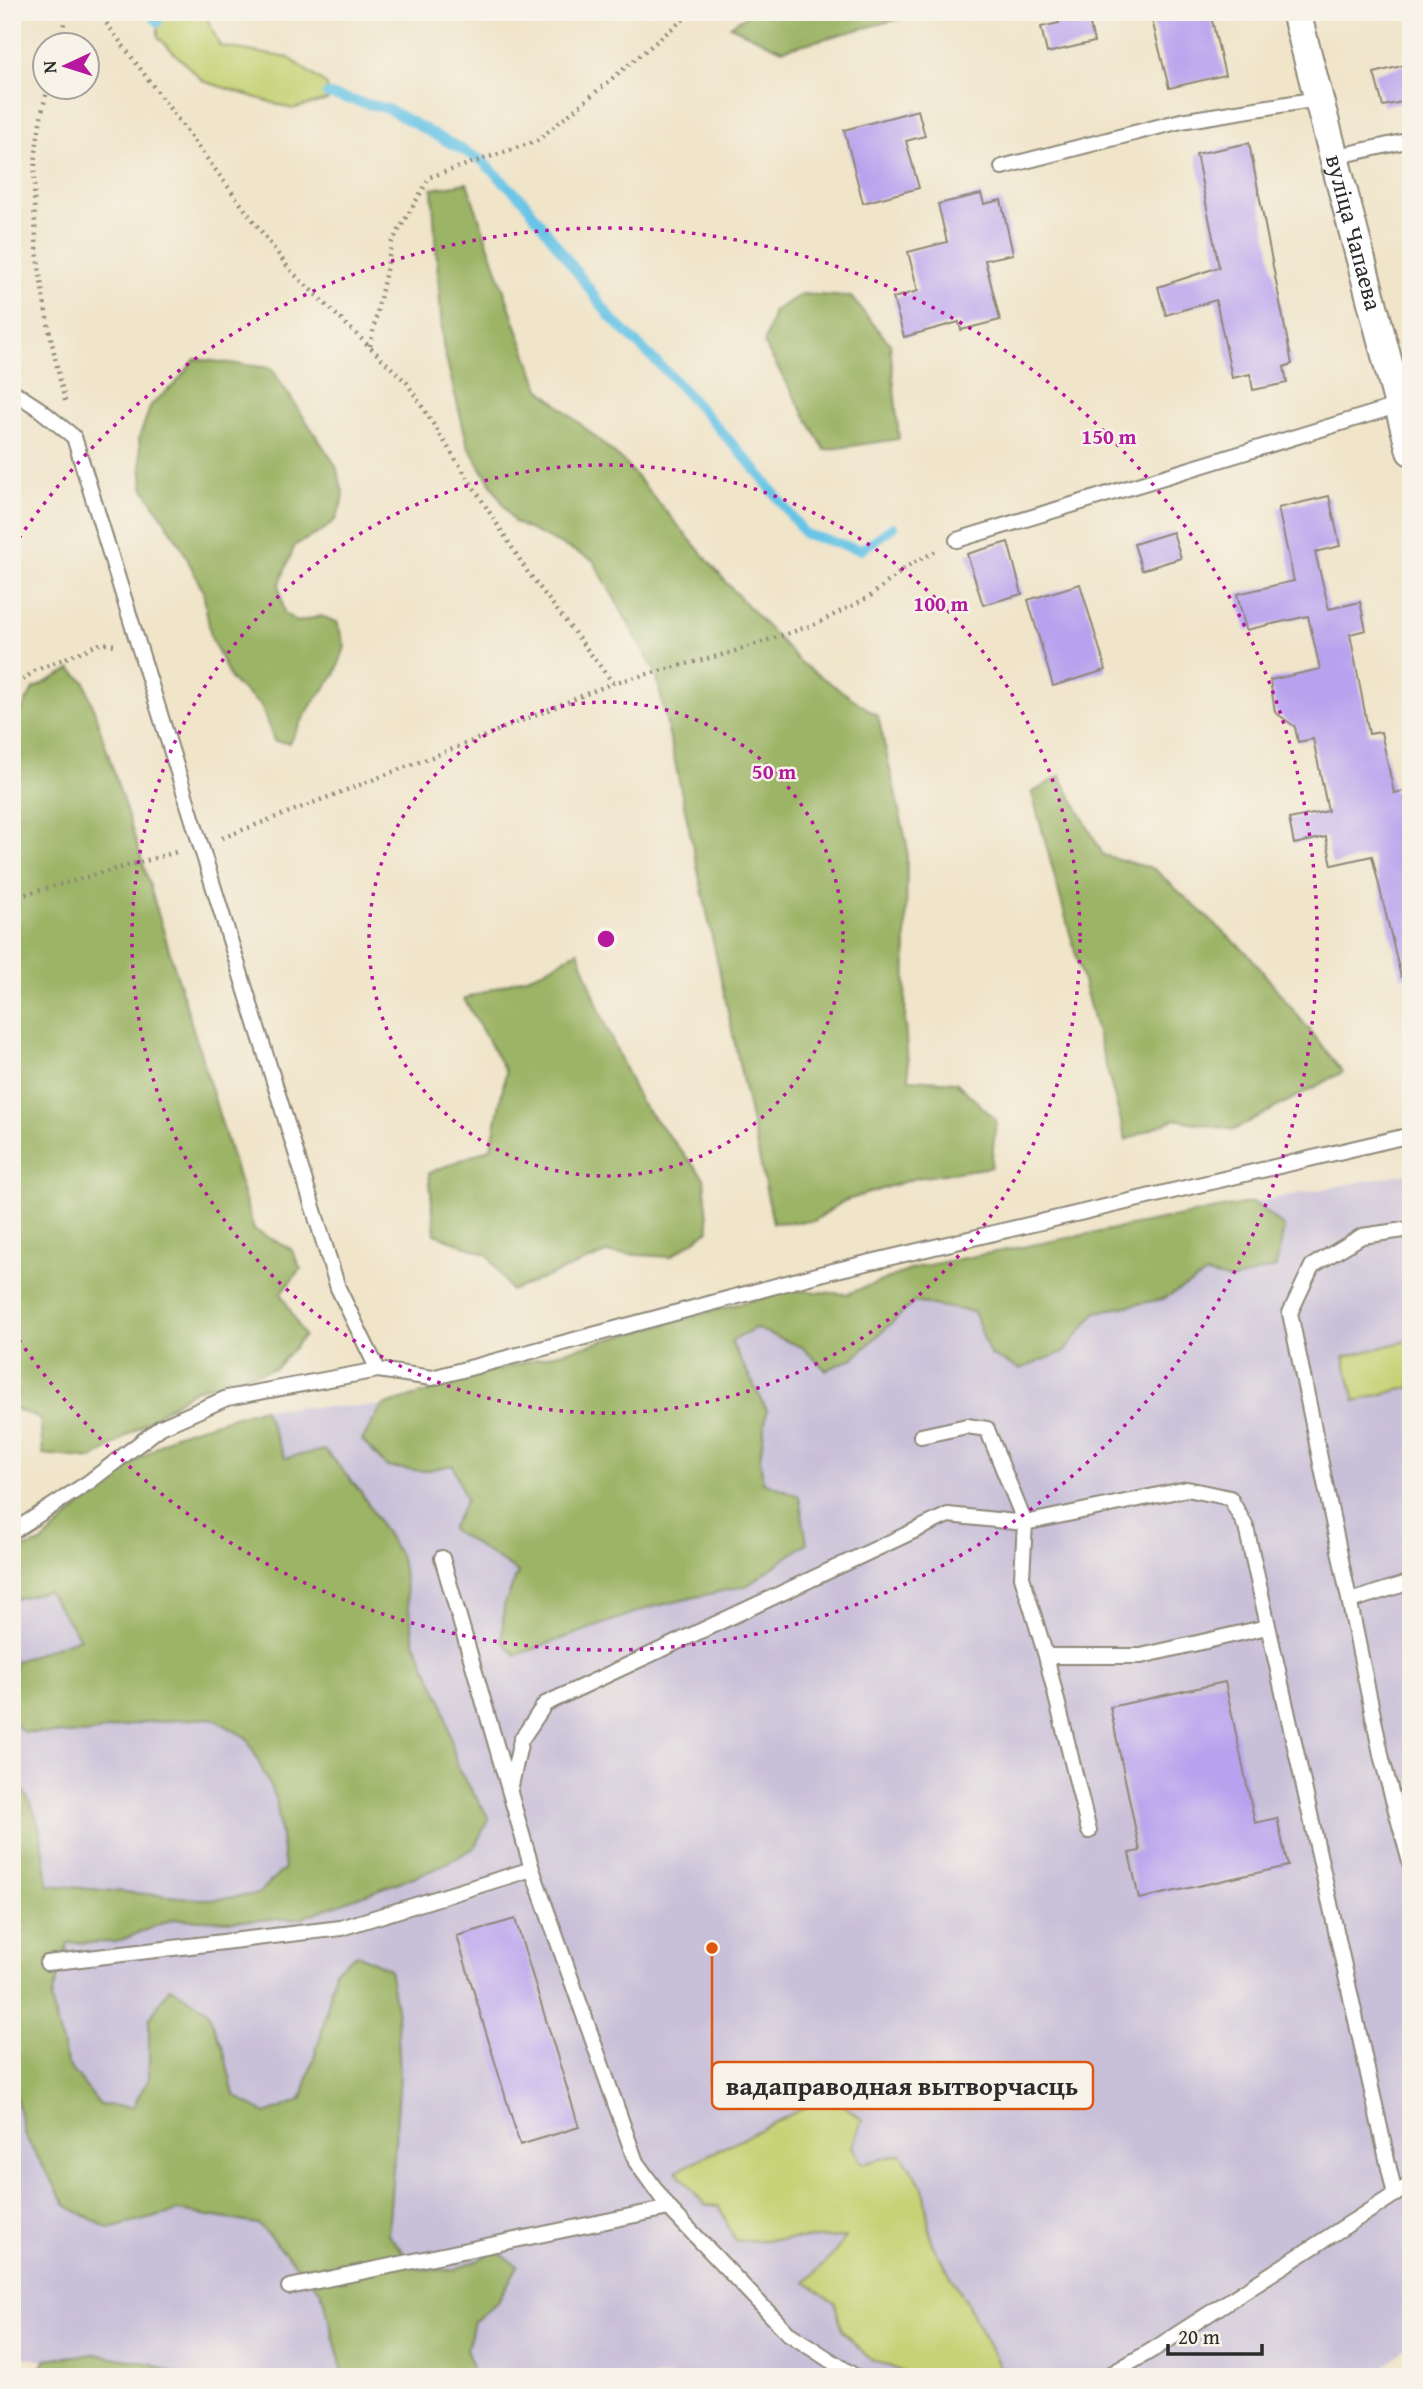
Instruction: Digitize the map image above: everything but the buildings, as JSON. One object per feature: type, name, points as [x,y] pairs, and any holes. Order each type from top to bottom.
[{"type":"street","name":"вуліца Чапаева","points":[[1296,12],[1334,157],[1405,403],[1411,451]]},
{"type":"lane","points":[[1002,167],[1181,121],[1318,99]]},
{"type":"lane","points":[[1334,157],[1411,140]]},
{"type":"lane","points":[[12,391],[74,437],[338,1288],[378,1370]]},
{"type":"lane","points":[[957,540],[1405,403]]},
{"type":"lane","points":[[12,1532],[89,1482],[161,1427],[227,1398],[378,1370],[432,1378],[824,1273],[1411,1135]]},
{"type":"lane","points":[[1411,1228],[1362,1236],[1312,1266],[1290,1313],[1382,1759],[1411,1866]]},
{"type":"lane","points":[[921,1436],[967,1426],[987,1429],[1025,1523],[1023,1577],[1046,1656],[1090,1832]]},
{"type":"lane","points":[[510,1793],[521,1740],[545,1704],[948,1515],[1025,1523],[1187,1489],[1230,1498],[1246,1527],[1395,2195]]},
{"type":"lane","points":[[442,1558],[532,1869],[636,2161],[669,2208],[788,2333],[856,2377]]},
{"type":"lane","points":[[1350,1601],[1411,1582]]},
{"type":"lane","points":[[1046,1656],[1141,1656],[1267,1627]]},
{"type":"lane","points":[[47,1963],[341,1928],[532,1869]]},
{"type":"lane","points":[[1106,2377],[1411,2184]]},
{"type":"lane","points":[[289,2287],[669,2208]]},
{"type":"path","points":[[62,32],[66,12]]},
{"type":"path","points":[[98,12],[290,270],[407,383],[527,571],[613,683]]},
{"type":"path","points":[[370,347],[392,242],[430,177],[537,141],[692,12]]},
{"type":"path","points":[[44,102],[39,119],[34,208],[47,328],[74,437]]},
{"type":"path","points":[[12,898],[202,845],[468,743],[613,683],[729,653],[816,624],[869,597],[908,566],[957,540]]},
{"type":"path","points":[[12,689],[34,671],[102,643],[141,647]]},
{"type":"shaded area","points":[[1411,1172],[1411,2343],[1372,2377],[114,2377],[12,2354],[12,1552],[41,1543],[103,1485],[174,1435],[263,1408],[383,1406],[504,1368],[789,1290],[847,1294],[918,1267]]},
{"type":"green space","points":[[158,12],[204,12],[220,46],[289,58],[327,85],[328,100],[292,109],[203,81],[158,37]]},
{"type":"green space","points":[[752,12],[925,12],[782,50],[730,26]]},
{"type":"green space","points":[[467,183],[540,389],[624,462],[732,589],[801,663],[878,716],[907,845],[905,1024],[909,1079],[956,1082],[996,1120],[991,1167],[916,1178],[844,1201],[814,1221],[773,1223],[656,673],[593,560],[514,522],[468,446],[443,346],[432,189]]},
{"type":"green space","points":[[802,294],[851,297],[890,344],[899,439],[825,450],[764,344],[774,311]]},
{"type":"green space","points":[[195,359],[271,368],[336,466],[344,496],[336,519],[321,532],[295,545],[279,585],[284,613],[297,622],[321,616],[337,622],[345,647],[335,675],[312,704],[289,743],[274,741],[261,706],[231,680],[211,637],[203,591],[182,548],[143,487],[139,438],[151,405],[176,383]]},
{"type":"green space","points":[[71,669],[85,682],[254,1230],[291,1249],[301,1269],[281,1293],[304,1336],[276,1368],[194,1390],[93,1459],[43,1454],[40,1418],[12,1408],[12,729],[33,689]]},
{"type":"green space","points":[[1060,776],[1103,855],[1154,869],[1250,956],[1343,1072],[1234,1130],[1175,1119],[1126,1140],[1032,793]]},
{"type":"green space","points":[[578,951],[604,1022],[640,1102],[704,1178],[709,1230],[670,1257],[607,1253],[511,1291],[488,1255],[435,1234],[429,1173],[491,1148],[506,1072],[464,999],[543,971]]},
{"type":"green space","points":[[1253,1202],[1284,1227],[1276,1267],[1232,1280],[1207,1274],[1163,1299],[1096,1312],[1064,1352],[1020,1369],[990,1355],[974,1312],[914,1302],[854,1358],[826,1370],[802,1347],[755,1328],[731,1342],[767,1410],[760,1458],[763,1482],[799,1496],[807,1543],[748,1585],[648,1608],[516,1655],[502,1641],[504,1606],[518,1572],[451,1529],[466,1501],[453,1465],[424,1471],[387,1467],[362,1440],[382,1406],[504,1368],[789,1290],[847,1294],[918,1267]]},
{"type":"green space","points":[[1411,1340],[1411,1387],[1355,1401],[1344,1357]]},
{"type":"green space","points":[[263,1408],[285,1458],[325,1450],[360,1491],[401,1558],[414,1641],[443,1703],[457,1767],[489,1818],[474,1848],[435,1869],[301,1918],[233,1921],[173,1919],[116,1942],[68,1943],[51,2000],[67,2063],[100,2105],[133,2107],[149,2077],[149,2019],[170,1987],[207,2010],[223,2048],[234,2095],[266,2114],[301,2100],[323,2028],[335,1970],[357,1954],[389,1969],[397,2014],[400,2076],[388,2234],[417,2269],[455,2270],[496,2251],[518,2266],[498,2301],[474,2322],[467,2349],[474,2377],[341,2377],[343,2372],[321,2291],[258,2224],[179,2211],[109,2229],[67,2206],[25,2136],[12,2078],[12,1780],[29,1800],[35,1813],[48,1885],[211,1900],[258,1894],[285,1868],[276,1798],[247,1738],[212,1718],[145,1722],[84,1734],[24,1732],[12,1721],[12,1676],[16,1661],[80,1638],[47,1591],[12,1600],[12,1552],[41,1543],[103,1485],[174,1435]]},
{"type":"green space","points":[[830,2095],[862,2119],[852,2147],[862,2164],[901,2154],[923,2187],[932,2244],[967,2303],[1005,2377],[915,2377],[869,2358],[842,2331],[835,2303],[806,2282],[846,2237],[735,2241],[719,2206],[705,2205],[676,2171]]},
{"type":"green space","points":[[95,2354],[153,2364],[182,2377],[35,2377],[46,2359]]},
{"type":"waterway","points":[[149,12],[158,22]]},
{"type":"waterway","points":[[327,94],[388,109],[481,160],[524,201],[611,318],[671,376],[758,472],[805,534],[861,550],[893,527]]},
{"type":"place","name":"вадаправодная вытворчасць","points":[[712,1948]]}]
